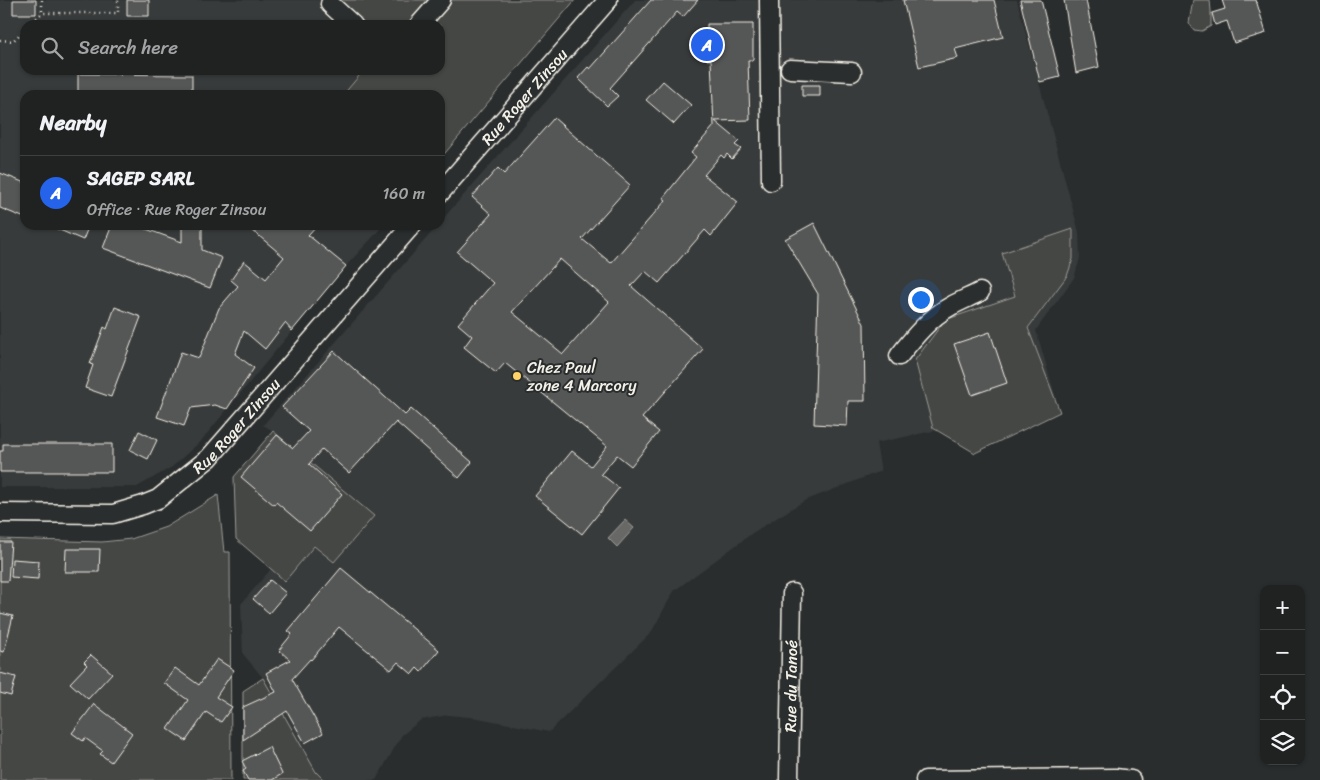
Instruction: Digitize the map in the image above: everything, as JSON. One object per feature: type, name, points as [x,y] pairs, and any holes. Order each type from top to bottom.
[{"type":"street","points":[[423,20],[441,0]]},
{"type":"street","name":"Rue Roger Zinsou","points":[[445,187],[608,0]]},
{"type":"street","points":[[769,0],[771,181]]},
{"type":"street","points":[[330,4],[348,20]]},
{"type":"street","points":[[790,70],[852,72]]},
{"type":"street","name":"Rue Roger Zinsou","points":[[0,513],[113,514],[143,506],[165,494],[209,458],[408,230]]},
{"type":"street","points":[[898,356],[926,324],[951,306],[980,292]]},
{"type":"street","name":"Rue du Tanoé","points":[[789,780],[792,593]]},
{"type":"street","points":[[925,780],[1115,778],[1131,780]]},
{"type":"path","points":[[42,0],[42,13]]},
{"type":"path","points":[[34,20],[42,13],[118,13],[118,0]]},
{"type":"path","points":[[0,40],[12,41],[20,34]]},
{"type":"shaded area","points":[[0,0],[326,0],[345,20],[20,20],[20,75],[360,75],[347,90],[20,90],[20,230],[379,230],[346,266],[201,441],[172,467],[137,487],[0,487]]},
{"type":"shaded area","points":[[332,0],[431,0],[413,20],[355,20]]},
{"type":"shaded area","points":[[451,0],[575,0],[445,153],[445,90],[347,90],[360,75],[445,75],[445,20],[434,20]]},
{"type":"shaded area","points":[[635,0],[1017,0],[1079,232],[1080,258],[1074,278],[1036,330],[1060,412],[975,453],[938,430],[876,443],[881,471],[804,501],[754,532],[674,591],[651,633],[549,732],[478,718],[448,715],[421,720],[402,735],[376,780],[324,780],[316,772],[263,678],[243,654],[241,604],[271,569],[285,580],[315,546],[334,562],[373,517],[273,431],[263,425],[434,230],[445,230],[445,216]]},
{"type":"shaded area","points":[[1193,0],[1210,0],[1211,26],[1202,31],[1194,30],[1189,23]]},
{"type":"shaded area","points":[[1073,229],[1073,259],[1067,276],[1028,328],[1060,412],[975,453],[933,428],[915,360],[945,320],[1015,296],[1002,253]]},
{"type":"shaded area","points":[[273,431],[374,516],[334,562],[314,546],[285,581],[236,539],[234,477]]},
{"type":"shaded area","points":[[218,495],[224,552],[230,552],[231,780],[0,780],[0,539],[102,542],[131,539],[166,527]]},
{"type":"shaded area","points":[[625,520],[634,528],[617,547],[608,538]]},
{"type":"shaded area","points":[[263,678],[316,772],[324,780],[243,780],[243,691]]},
{"type":"building","points":[[13,0],[36,0],[36,14],[13,14]]},
{"type":"building","points":[[127,0],[149,0],[149,16],[127,16]]},
{"type":"building","points":[[651,0],[698,0],[683,17],[677,12],[610,88],[618,96],[607,106],[578,78],[588,67],[590,69]]},
{"type":"building","points":[[903,0],[994,0],[1003,37],[955,49],[958,58],[919,67]]},
{"type":"building","points":[[1020,0],[1041,0],[1060,77],[1040,82]]},
{"type":"building","points":[[1064,0],[1086,0],[1099,67],[1076,73]]},
{"type":"building","points":[[1222,0],[1256,0],[1266,33],[1234,43],[1227,21],[1215,25],[1212,13],[1225,9]]},
{"type":"building","points":[[707,24],[753,24],[753,60],[748,60],[750,120],[715,121],[739,141],[735,145],[741,149],[732,159],[727,154],[724,158],[721,155],[704,175],[738,202],[711,236],[705,230],[659,283],[645,271],[631,286],[703,349],[642,418],[659,432],[631,466],[617,455],[601,474],[619,488],[582,534],[535,496],[572,451],[591,466],[607,446],[505,363],[496,373],[464,347],[472,336],[458,324],[493,283],[457,252],[491,214],[472,197],[498,168],[504,174],[554,118],[630,185],[582,239],[611,263],[666,200],[663,198],[696,157],[691,153],[714,126],[711,60],[707,60]],"holes":[[[560,259],[609,302],[563,354],[512,312]]]},
{"type":"building","points":[[78,75],[192,75],[192,90],[78,90]]},
{"type":"building","points":[[663,81],[691,105],[674,124],[646,100]]},
{"type":"building","points":[[802,85],[820,85],[820,96],[802,96]]},
{"type":"building","points":[[0,173],[20,181],[20,216],[0,208]]},
{"type":"building","points":[[814,223],[864,324],[865,401],[848,401],[847,426],[814,424],[818,294],[785,239]]},
{"type":"building","points":[[60,230],[87,230],[83,240]]},
{"type":"building","points":[[110,230],[149,230],[182,242],[182,230],[202,230],[202,250],[222,258],[210,288],[103,248]]},
{"type":"building","points":[[252,230],[312,230],[308,235],[346,266],[292,331],[285,323],[265,349],[244,331],[235,354],[254,368],[227,409],[215,405],[191,408],[184,426],[157,417],[181,352],[199,358],[219,308],[238,286],[231,280],[244,261],[266,279],[284,257]]},
{"type":"building","points":[[115,307],[141,317],[111,397],[85,388],[93,365],[90,364],[104,327],[107,329]]},
{"type":"building","points":[[990,332],[1007,383],[972,395],[954,344]]},
{"type":"building","points":[[334,351],[405,415],[411,409],[472,462],[459,478],[396,422],[349,473],[322,449],[309,464],[342,494],[310,531],[276,502],[274,505],[241,477],[277,435],[293,448],[309,431],[282,407]]},
{"type":"building","points":[[139,431],[157,440],[148,459],[130,450]]},
{"type":"building","points":[[3,444],[112,444],[112,472],[0,472],[0,451],[3,451]]},
{"type":"building","points":[[0,542],[11,542],[8,581],[0,581]]},
{"type":"building","points":[[66,549],[100,549],[99,572],[65,572]]},
{"type":"building","points":[[12,559],[39,561],[38,579],[11,577]]},
{"type":"building","points":[[341,568],[439,650],[421,672],[417,668],[412,674],[398,662],[391,670],[339,627],[292,679],[323,733],[305,743],[287,711],[243,740],[243,707],[276,692],[266,673],[290,660],[279,650],[292,634],[288,631]]},
{"type":"building","points":[[270,580],[286,593],[269,613],[253,599]]},
{"type":"building","points":[[0,613],[13,616],[4,652],[0,651]]},
{"type":"building","points":[[91,655],[112,673],[88,699],[70,683],[87,665],[84,662]]},
{"type":"building","points":[[217,659],[234,670],[216,697],[232,707],[221,722],[206,712],[186,741],[168,729],[188,700],[164,683],[175,668],[199,685]]},
{"type":"building","points":[[0,673],[16,677],[11,696],[0,693]]},
{"type":"building","points":[[94,704],[132,733],[111,762],[100,754],[103,751],[85,738],[83,741],[72,733]]},
{"type":"building","points":[[269,747],[282,774],[272,780],[248,780],[243,771],[246,769],[242,761]]},
{"type":"place","name":"SAGEP SARL","points":[[707,45]]},
{"type":"place","name":"Chez Paul zone 4 Marcory","points":[[517,376]]}]
